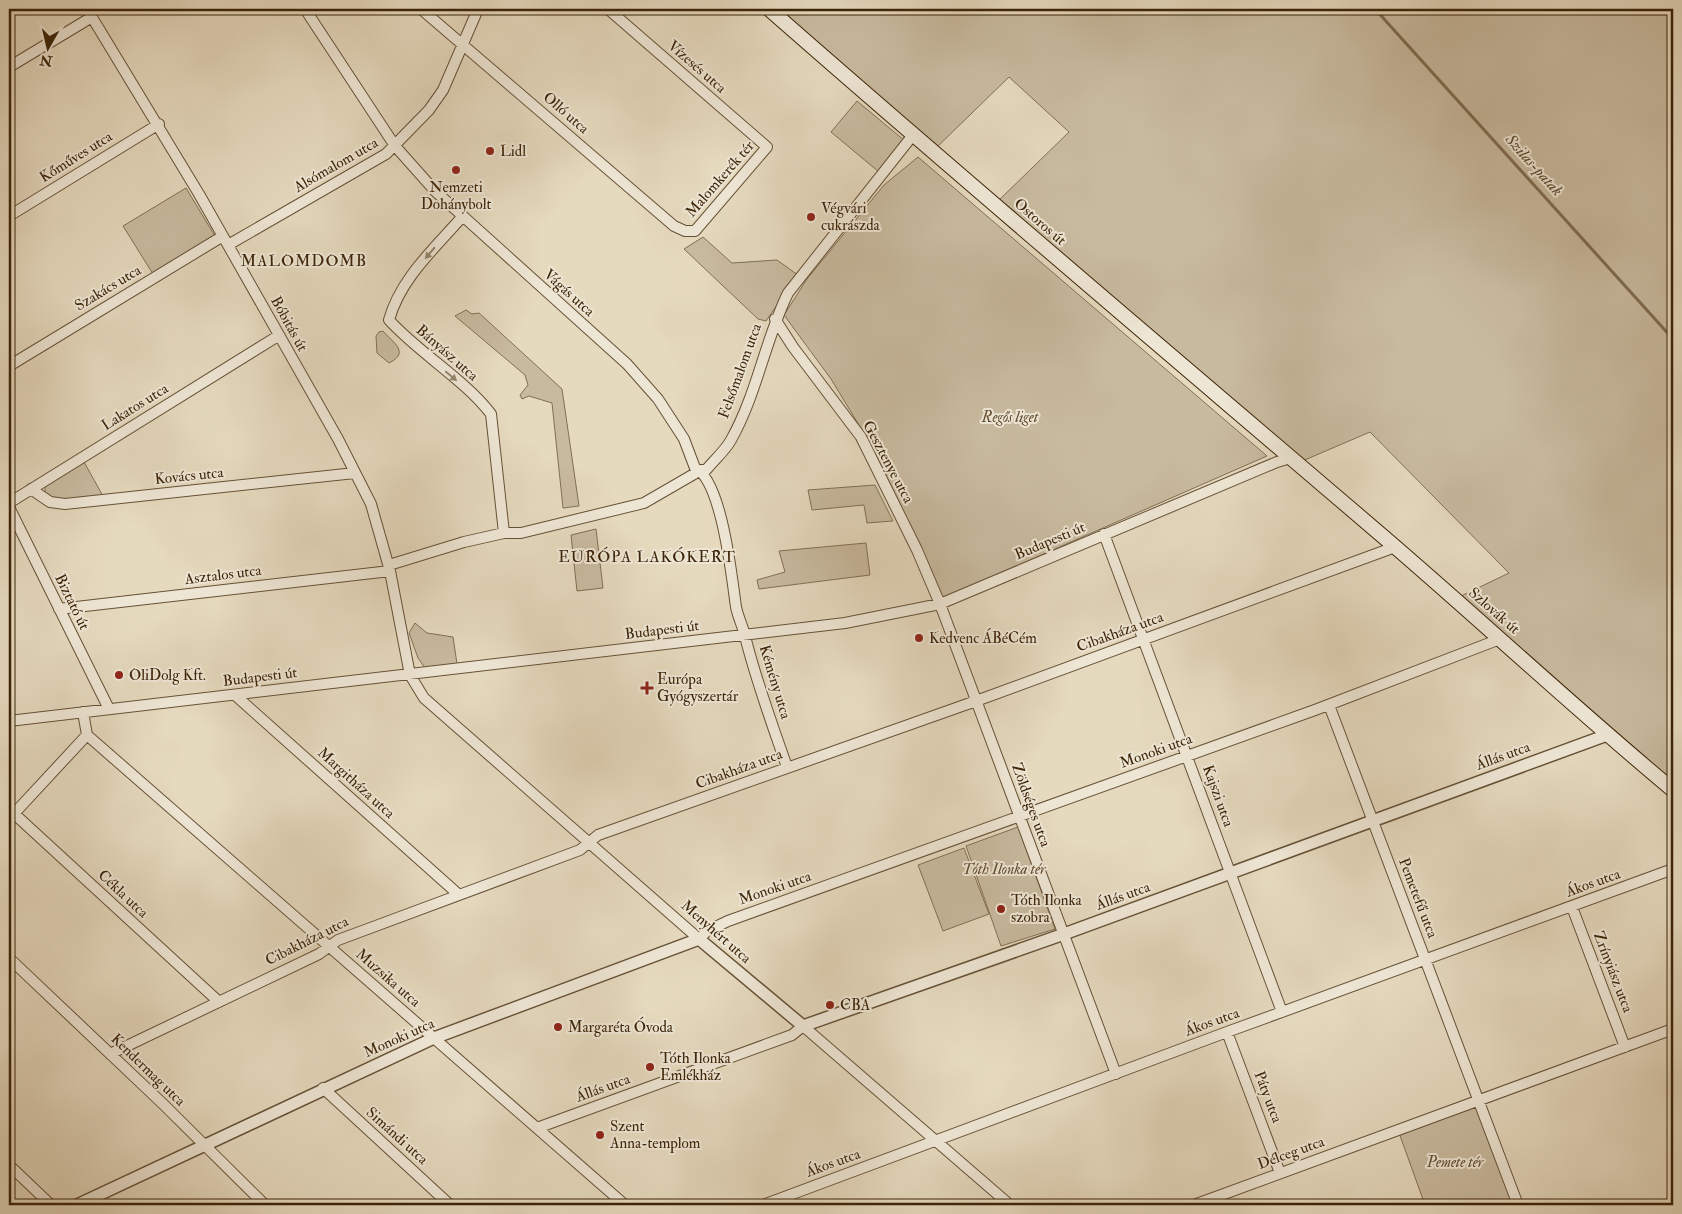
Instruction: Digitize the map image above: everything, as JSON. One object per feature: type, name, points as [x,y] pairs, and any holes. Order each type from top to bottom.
[{"type":"main road","name":"Ostoros út","points":[[769,9],[913,135],[1291,458]]},
{"type":"main road","name":"Szlovák út","points":[[1291,458],[1500,638],[1607,735],[1673,790]]},
{"type":"street","name":"Vágás utca","points":[[305,9],[395,146],[435,191],[627,364],[658,399],[684,439],[695,468],[701,470],[713,493],[724,530],[732,568],[737,609],[745,634]]},
{"type":"street","name":"Olló utca","points":[[421,9],[674,226],[685,231],[695,231]]},
{"type":"street","name":"Alsómalom utca","points":[[225,240],[386,154],[395,146],[429,110],[443,90],[478,9]]},
{"type":"street","name":"Vízesés utca","points":[[608,9],[767,147]]},
{"type":"street","points":[[9,68],[90,13]]},
{"type":"street","name":"Bóbitás út","points":[[90,13],[159,124],[338,439],[355,473],[375,515],[390,568],[410,675]]},
{"type":"street","name":"Kőműves utca","points":[[9,216],[159,124]]},
{"type":"street","name":"Felsőmalom utca","points":[[390,568],[464,542],[504,534],[521,533],[622,510],[662,494],[701,470],[706,470],[730,441],[750,398],[775,319],[788,293],[913,135]]},
{"type":"street","name":"Malomkerék tér","points":[[695,231],[767,147]]},
{"type":"street","name":"Bányász utca","points":[[462,217],[409,279],[394,303],[389,320],[430,359],[482,402],[491,414],[504,534]]},
{"type":"street","name":"Szakács utca","points":[[9,366],[225,240]]},
{"type":"street","name":"Gesztenye utca","points":[[775,319],[793,347],[861,437],[917,550],[940,604]]},
{"type":"street","name":"Lakatos utca","points":[[9,508],[31,489],[278,336]]},
{"type":"street","name":"Budapesti út","points":[[9,721],[845,623],[940,604],[1277,462],[1291,458]]},
{"type":"street","name":"Kovács utca","points":[[31,489],[50,502],[65,504],[355,473]]},
{"type":"street","name":"Biztató út","points":[[9,508],[109,709]]},
{"type":"street","name":"Kajszi utca","points":[[1104,534],[1282,1012]]},
{"type":"street","name":"Cibakháza utca","points":[[110,1054],[319,954],[338,940],[580,850],[591,843],[598,835],[1143,640],[1395,547]]},
{"type":"street","name":"Asztalos utca","points":[[59,609],[390,568]]},
{"type":"street","name":"Zöldséges utca","points":[[940,604],[1116,1074]]},
{"type":"street","name":"Kémény utca","points":[[745,634],[754,674],[787,767]]},
{"type":"street","name":"Monoki utca","points":[[77,1205],[323,1088],[434,1038],[699,939],[707,931],[728,921],[1329,705],[1500,638]]},
{"type":"street","name":"Menyhért utca","points":[[410,675],[424,698],[699,939],[1010,1205]]},
{"type":"street","name":"Margitháza utca","points":[[235,695],[458,894]]},
{"type":"street","name":"Pemetefű utca","points":[[1329,705],[1479,1101]]},
{"type":"street","points":[[10,814],[87,735],[83,712]]},
{"type":"street","name":"Muzsika utca","points":[[87,735],[625,1205]]},
{"type":"street","name":"Állás utca","points":[[537,1128],[792,1034],[803,1026],[1064,934],[1372,819],[1607,735]]},
{"type":"street","name":"Cékla utca","points":[[10,814],[218,1001]]},
{"type":"street","name":"Ákos utca","points":[[763,1205],[1227,1032],[1673,869]]},
{"type":"street","name":"Zrínyiász utca","points":[[1572,907],[1625,1047]]},
{"type":"street","name":"Kendermag utca","points":[[9,958],[265,1205]]},
{"type":"street","points":[[1518,1205],[1479,1101],[1673,1029]]},
{"type":"street","name":"Páty utca","points":[[1227,1032],[1280,1173]]},
{"type":"street","name":"Simándi utca","points":[[323,1088],[450,1205]]},
{"type":"street","name":"Délceg utca","points":[[1194,1205],[1479,1101]]},
{"type":"street","points":[[9,1165],[51,1205]]},
{"type":"green space","points":[[776,9],[1673,9],[1673,784],[1459,597],[1509,573],[1370,432],[1300,462],[997,202],[1069,132],[1009,77],[937,147]]},
{"type":"green space","points":[[857,101],[905,141],[879,172],[831,132]]},
{"type":"green space","name":"Regős liget","points":[[918,157],[1267,456],[941,599],[865,435],[831,379],[784,315],[807,279],[884,185]]},
{"type":"green space","points":[[186,188],[215,236],[153,274],[123,226]]},
{"type":"green space","points":[[703,237],[732,263],[777,260],[798,275],[766,321],[758,319],[684,249]]},
{"type":"green space","points":[[466,310],[472,314],[479,313],[562,389],[579,506],[563,508],[552,403],[529,396],[522,399],[520,395],[528,385],[525,375],[455,316]]},
{"type":"green space","points":[[383,331],[395,343],[399,351],[399,355],[389,363],[377,353],[376,336],[379,332]]},
{"type":"green space","points":[[84,462],[103,496],[60,502],[45,494],[45,485]]},
{"type":"green space","points":[[875,485],[893,521],[867,523],[864,505],[812,510],[808,490]]},
{"type":"green space","points":[[596,529],[603,588],[577,591],[571,535]]},
{"type":"green space","points":[[866,543],[870,575],[759,589],[757,580],[785,572],[779,551]]},
{"type":"green space","points":[[415,623],[427,633],[453,637],[457,664],[425,668],[418,658],[409,633]]},
{"type":"green space","name":"Tóth Ilonka tér","points":[[1018,827],[1055,929],[1001,946],[966,846]]},
{"type":"green space","points":[[964,848],[989,914],[943,931],[918,865]]},
{"type":"green space","name":"Pemete tér","points":[[1479,1101],[1518,1205],[1425,1205],[1398,1130]]},
{"type":"waterway","name":"Szilas-patak","points":[[1375,9],[1673,339]]},
{"type":"place","name":"Lidl","points":[[490,151]]},
{"type":"place","name":"Nemzeti Dohánybolt","points":[[456,170]]},
{"type":"place","name":"Végvári cukrászda","points":[[811,217]]},
{"type":"place","name":"Kedvenc ÁBéCém","points":[[919,638]]},
{"type":"place","name":"OliDolg Kft.","points":[[119,675]]},
{"type":"place","name":"Európa Gyógyszertár","points":[[647,688]]},
{"type":"place","name":"Tóth Ilonka szobra","points":[[1001,909]]},
{"type":"place","name":"CBA","points":[[830,1005]]},
{"type":"place","name":"Margaréta Óvoda","points":[[558,1027]]},
{"type":"place","name":"Tóth Ilonka Emlékház","points":[[650,1067]]},
{"type":"place","name":"Szent Anna-templom","points":[[600,1135]]},
{"type":"district","name":"MALOMDOMB","points":[[304,261]]},
{"type":"district","name":"EURÓPA LAKÓKERT","points":[[647,557]]}]
